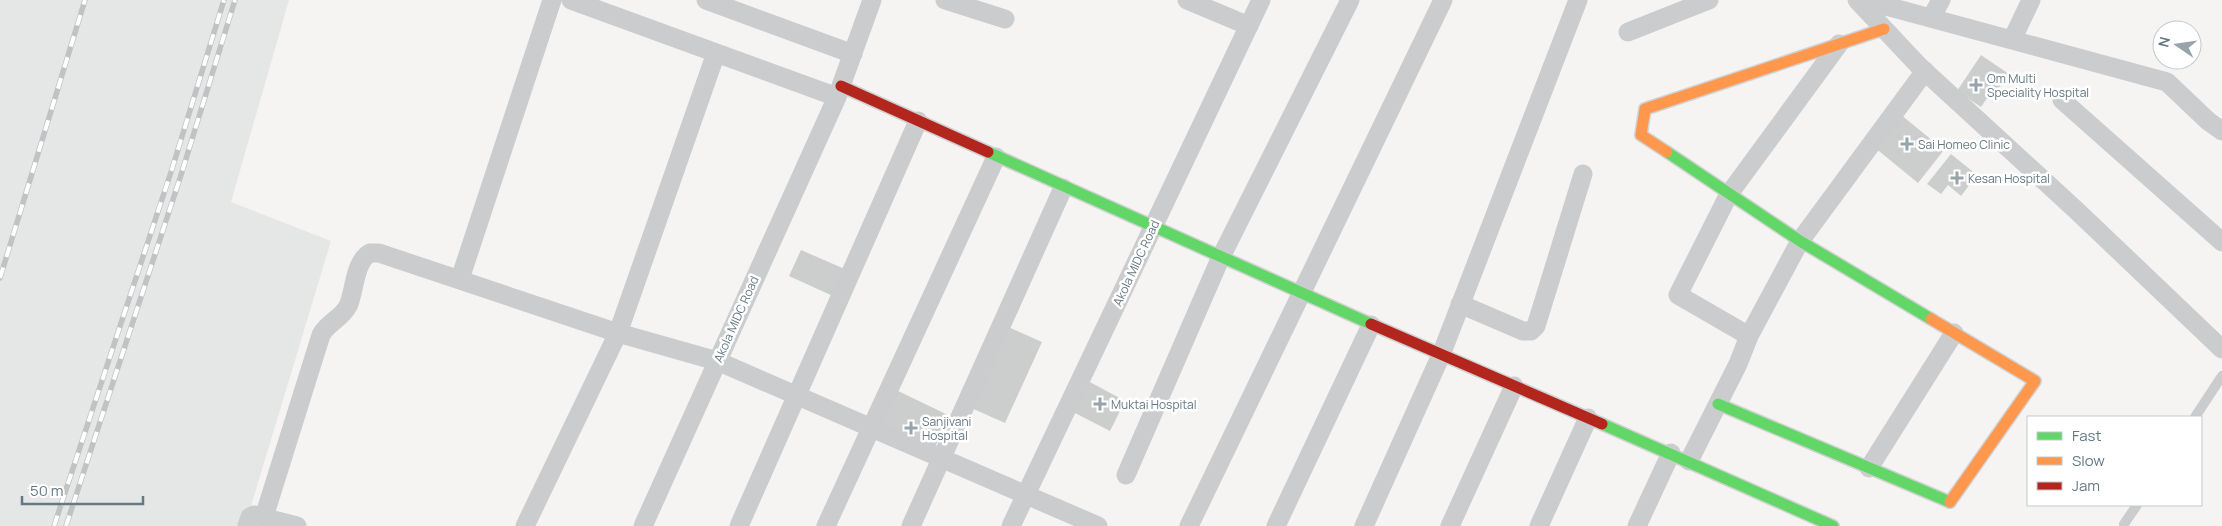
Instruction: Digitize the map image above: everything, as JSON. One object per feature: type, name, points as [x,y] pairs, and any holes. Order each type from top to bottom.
[{"type":"street","points":[[460,279],[552,0]]},
{"type":"street","points":[[571,0],[716,53],[839,92],[918,121],[1220,259],[1671,453],[1833,526]]},
{"type":"street","points":[[706,0],[852,54]]},
{"type":"street","name":"Akola MIDC Road","points":[[643,526],[839,92],[872,0]]},
{"type":"street","points":[[944,0],[1005,19]]},
{"type":"street","points":[[1187,0],[1249,26]]},
{"type":"street","name":"Akola MIDC Road","points":[[1011,526],[1261,0]]},
{"type":"street","points":[[1126,475],[1220,259],[1350,0]]},
{"type":"street","points":[[1189,526],[1444,0]]},
{"type":"street","points":[[1364,526],[1441,355],[1578,0]]},
{"type":"street","points":[[1628,32],[1709,0]]},
{"type":"street","points":[[1857,0],[1925,71],[2077,211],[2222,349]]},
{"type":"street","points":[[1864,0],[2167,82],[2222,132]]},
{"type":"street","points":[[1932,18],[1941,0]]},
{"type":"street","points":[[2012,40],[2031,0]]},
{"type":"street","points":[[1718,404],[1950,502],[2035,381],[1800,241],[1641,135],[1646,109],[1884,29]]},
{"type":"street","points":[[1749,336],[1678,295],[1729,194],[1838,44]]},
{"type":"street","points":[[525,526],[618,333],[716,53]]},
{"type":"street","points":[[1689,462],[1749,336],[1800,241],[1925,71]]},
{"type":"street","points":[[2062,100],[2222,242]]},
{"type":"street","points":[[739,526],[795,395],[918,121]]},
{"type":"street","points":[[826,526],[996,157]]},
{"type":"street","points":[[1460,304],[1523,331],[1531,331],[1536,326],[1583,174]]},
{"type":"street","points":[[911,526],[1063,188]]},
{"type":"street","points":[[297,526],[255,522],[321,335],[328,324],[347,308],[365,256],[370,253],[379,253],[618,333],[717,362],[1098,526]]},
{"type":"street","points":[[1276,526],[1371,325]]},
{"type":"street","points":[[1869,468],[1954,333]]},
{"type":"street","points":[[1450,526],[1514,386]]},
{"type":"street","points":[[1539,526],[1588,418]]},
{"type":"street","points":[[1637,526],[1671,453]]},
{"type":"lane","points":[[2196,416],[2222,376]]},
{"type":"lane","points":[[2124,524],[2136,506]]},
{"type":"shaded area","points":[[0,0],[289,0],[231,202],[331,241],[245,526],[0,526]]},
{"type":"building","points":[[1981,55],[2009,74],[1995,93],[1992,91],[1981,107],[1957,91]]},
{"type":"building","points":[[1900,114],[1944,150],[1918,183],[1874,147]]},
{"type":"building","points":[[1951,154],[1977,175],[1961,196],[1948,185],[1941,194],[1927,184]]},
{"type":"building","points":[[801,250],[847,270],[835,297],[789,276]]},
{"type":"building","points":[[1006,326],[1042,342],[1005,423],[969,407]]},
{"type":"building","points":[[1088,381],[1125,401],[1110,431],[1073,412]]},
{"type":"building","points":[[894,389],[950,416],[934,449],[878,422]]},
{"type":"railway","points":[[0,278],[85,0]]},
{"type":"railway","points":[[54,526],[172,169],[224,0]]},
{"type":"railway","points":[[66,526],[181,175],[235,0]]},
{"type":"traffic: fast","points":[[988,152],[1371,324]]},
{"type":"traffic: fast","points":[[1667,152],[1800,241],[1931,319]]},
{"type":"traffic: fast","points":[[1718,404],[1950,502]]},
{"type":"traffic: fast","points":[[1602,424],[1833,526]]},
{"type":"traffic: slow","points":[[1667,152],[1641,135],[1645,109],[1884,29]]},
{"type":"traffic: slow","points":[[1931,319],[2035,381],[1950,502]]},
{"type":"traffic: jam","points":[[841,86],[988,152]]},
{"type":"traffic: jam","points":[[1371,324],[1602,424]]},
{"type":"place","name":"Om Multi Speciality Hospital","points":[[1976,85]]},
{"type":"place","name":"Sai Homeo Clinic","points":[[1907,144]]},
{"type":"place","name":"Kesan Hospital","points":[[1957,178]]},
{"type":"place","name":"Muktai Hospital","points":[[1100,404]]},
{"type":"place","name":"Sanjivani Hospital","points":[[911,428]]}]
